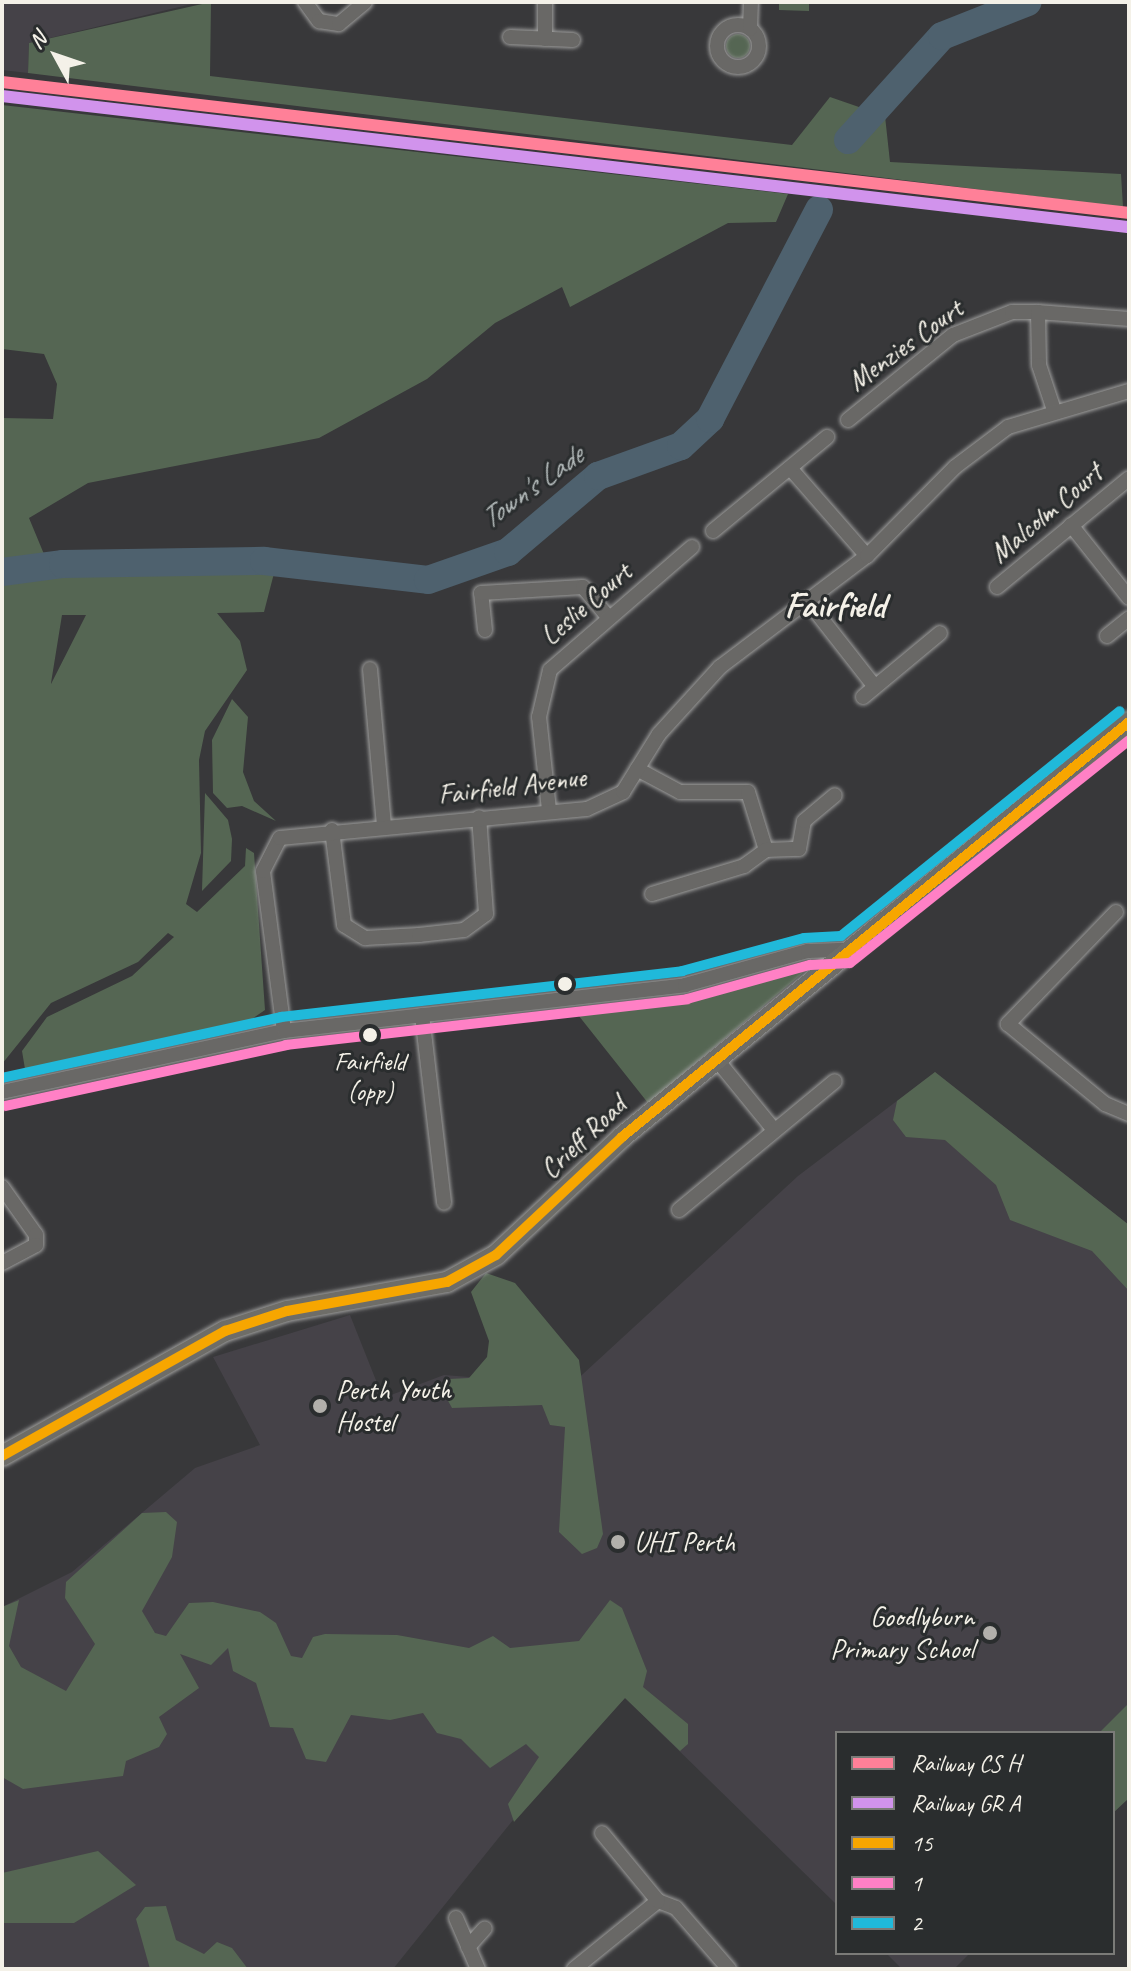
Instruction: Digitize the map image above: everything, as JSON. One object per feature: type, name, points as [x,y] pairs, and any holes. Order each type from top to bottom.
[{"type":"main road","name":"Crieff Road","points":[[2,1456],[135,1377],[258,1318],[407,1292],[476,1268],[846,950],[1129,722]]},
{"type":"street","points":[[305,2],[319,21],[339,24],[365,2]]},
{"type":"street","points":[[545,2],[545,39]]},
{"type":"street","points":[[750,29],[751,2]]},
{"type":"street","points":[[510,37],[573,40]]},
{"type":"street","points":[[1038,312],[1039,365],[1054,410]]},
{"type":"street","name":"Menzies Court","points":[[848,420],[966,327],[999,314],[1038,312],[1129,319]]},
{"type":"street","name":"Fairfield Avenue","points":[[284,1031],[265,858],[290,834],[587,809],[611,798],[720,667],[810,604],[867,556],[955,467],[1008,427],[1054,410],[1129,391]]},
{"type":"street","points":[[713,531],[827,437]]},
{"type":"street","points":[[790,468],[867,556]]},
{"type":"street","name":"Malcolm Court","points":[[997,587],[1129,478]]},
{"type":"street","points":[[1071,525],[1129,598]]},
{"type":"street","name":"Leslie Court","points":[[549,810],[539,717],[544,685],[559,658],[692,547]]},
{"type":"street","points":[[485,630],[481,593],[583,587],[608,617]]},
{"type":"street","points":[[810,604],[875,687]]},
{"type":"street","points":[[1107,636],[1129,618]]},
{"type":"street","points":[[863,697],[940,633]]},
{"type":"street","points":[[370,669],[384,825]]},
{"type":"street","points":[[637,769],[680,792],[748,792],[766,850]]},
{"type":"street","points":[[652,894],[744,866],[766,850],[799,849],[804,821],[835,795]]},
{"type":"street","points":[[332,830],[344,925],[365,938],[419,935],[464,930],[486,914],[479,817]]},
{"type":"street","points":[[1116,912],[1008,1024],[1105,1104],[1129,1114]]},
{"type":"street","points":[[2,1092],[284,1031],[685,985],[808,951],[846,950]]},
{"type":"street","points":[[422,1015],[444,1203]]},
{"type":"street","points":[[717,1060],[774,1130]]},
{"type":"street","points":[[679,1210],[835,1081]]},
{"type":"street","points":[[2,1187],[36,1235],[36,1245],[2,1263]]},
{"type":"street","points":[[602,1833],[658,1901],[676,1908],[729,1969]]},
{"type":"street","points":[[574,1969],[658,1901]]},
{"type":"street","points":[[456,1918],[478,1969]]},
{"type":"street","points":[[468,1947],[485,1928]]},
{"type":"shaded area","points":[[2,2],[200,2],[29,43],[28,73],[2,70]]},
{"type":"shaded area","name":"UHI Perth","points":[[935,1072],[1129,1225],[1129,1798],[1115,1811],[1115,1731],[835,1731],[835,1903],[625,1698],[542,1784],[393,1969],[2,1969],[2,1607],[72,1572],[195,1468],[260,1445],[213,1357],[350,1315],[383,1398],[444,1375],[571,1385],[798,1176]]},
{"type":"shaded area","points":[[888,1955],[968,1955],[954,1969],[902,1969]]},
{"type":"green space","points":[[211,2],[210,76],[792,145],[830,97],[885,116],[890,162],[1121,174],[1123,207],[28,73],[29,43]]},
{"type":"green space","points":[[779,2],[809,2],[809,11],[779,10]]},
{"type":"green space","points":[[738,34],[746,38],[750,46],[746,54],[738,58],[730,54],[726,46],[730,38]]},
{"type":"green space","points":[[2,105],[788,194],[776,222],[728,223],[570,307],[562,287],[495,323],[427,379],[319,438],[88,483],[29,518],[51,571],[280,550],[264,612],[217,613],[240,641],[247,670],[205,731],[199,760],[201,853],[186,904],[197,912],[245,866],[246,848],[254,853],[265,1010],[246,1023],[33,1069],[25,1069],[22,1051],[47,1017],[132,976],[174,937],[168,933],[138,962],[51,1003],[2,1064],[2,418],[53,419],[57,384],[44,354],[2,349]],"holes":[[[62,615],[86,615],[51,684]]]},
{"type":"green space","points":[[232,699],[248,717],[243,772],[254,801],[276,821],[242,806],[227,808],[213,793],[212,740]]},
{"type":"green space","points":[[205,793],[228,820],[232,839],[231,861],[202,891]]},
{"type":"green space","points":[[816,962],[648,1103],[575,1011],[720,992]]},
{"type":"green space","points":[[935,1072],[1129,1225],[1129,1291],[1092,1251],[1010,1220],[996,1185],[945,1140],[906,1137],[893,1120],[897,1101]]},
{"type":"green space","points":[[486,1273],[515,1283],[579,1360],[603,1534],[597,1548],[582,1554],[559,1532],[565,1427],[550,1425],[542,1405],[452,1408],[441,1388],[449,1379],[469,1378],[487,1357],[489,1341],[471,1292]]},
{"type":"green space","points":[[166,1512],[177,1522],[172,1557],[142,1611],[155,1633],[166,1636],[189,1603],[213,1602],[260,1612],[276,1623],[291,1656],[302,1658],[313,1637],[325,1634],[397,1635],[469,1648],[493,1636],[510,1648],[579,1641],[610,1600],[622,1608],[647,1671],[643,1687],[688,1724],[688,1744],[680,1751],[625,1698],[514,1822],[508,1804],[539,1757],[526,1744],[490,1768],[461,1739],[437,1733],[423,1713],[390,1720],[351,1715],[326,1762],[306,1759],[293,1728],[270,1727],[256,1683],[233,1671],[228,1648],[211,1665],[180,1654],[199,1688],[159,1717],[167,1734],[159,1747],[126,1761],[123,1776],[23,1789],[2,1777],[2,1607],[19,1600],[9,1646],[21,1667],[66,1691],[95,1644],[65,1598],[66,1582],[142,1513]]},
{"type":"green space","points":[[1129,1703],[1129,1798],[1115,1811],[1115,1731],[1101,1731]]},
{"type":"green space","points":[[98,1851],[136,1885],[74,1923],[2,1923],[2,1873]]},
{"type":"green space","points":[[166,1906],[176,1940],[204,1954],[217,1942],[232,1948],[248,1969],[150,1969],[136,1919],[145,1907]]},
{"type":"waterway","name":"Town's Lade","points":[[848,140],[942,36],[1028,2]]},
{"type":"waterway","name":"Town's Lade","points":[[2,572],[63,564],[264,561],[428,580],[508,552],[598,476],[681,446],[710,419],[819,210]]},
{"type":"transit line","points":[[2,82],[1129,213]]},
{"type":"transit line","points":[[2,96],[1127,227]]},
{"type":"transit line","name":"2","points":[[2,1078],[281,1017],[682,971],[804,938],[841,936],[1120,711]]},
{"type":"transit line","name":"15","points":[[2,1456],[225,1331],[287,1311],[447,1282],[496,1255],[622,1137],[1129,722]]},
{"type":"transit line","name":"1","points":[[5,1106],[286,1045],[687,999],[810,965],[850,963],[1129,740]]},
{"type":"place","name":"Fairfield (opp)","points":[[370,1035]]},
{"type":"place","name":"Perth Youth Hostel","points":[[320,1406]]},
{"type":"place","name":"UHI Perth","points":[[618,1542]]},
{"type":"place","name":"Goodlyburn Primary School","points":[[990,1633]]},
{"type":"district","name":"Fairfield","points":[[835,606]]}]
